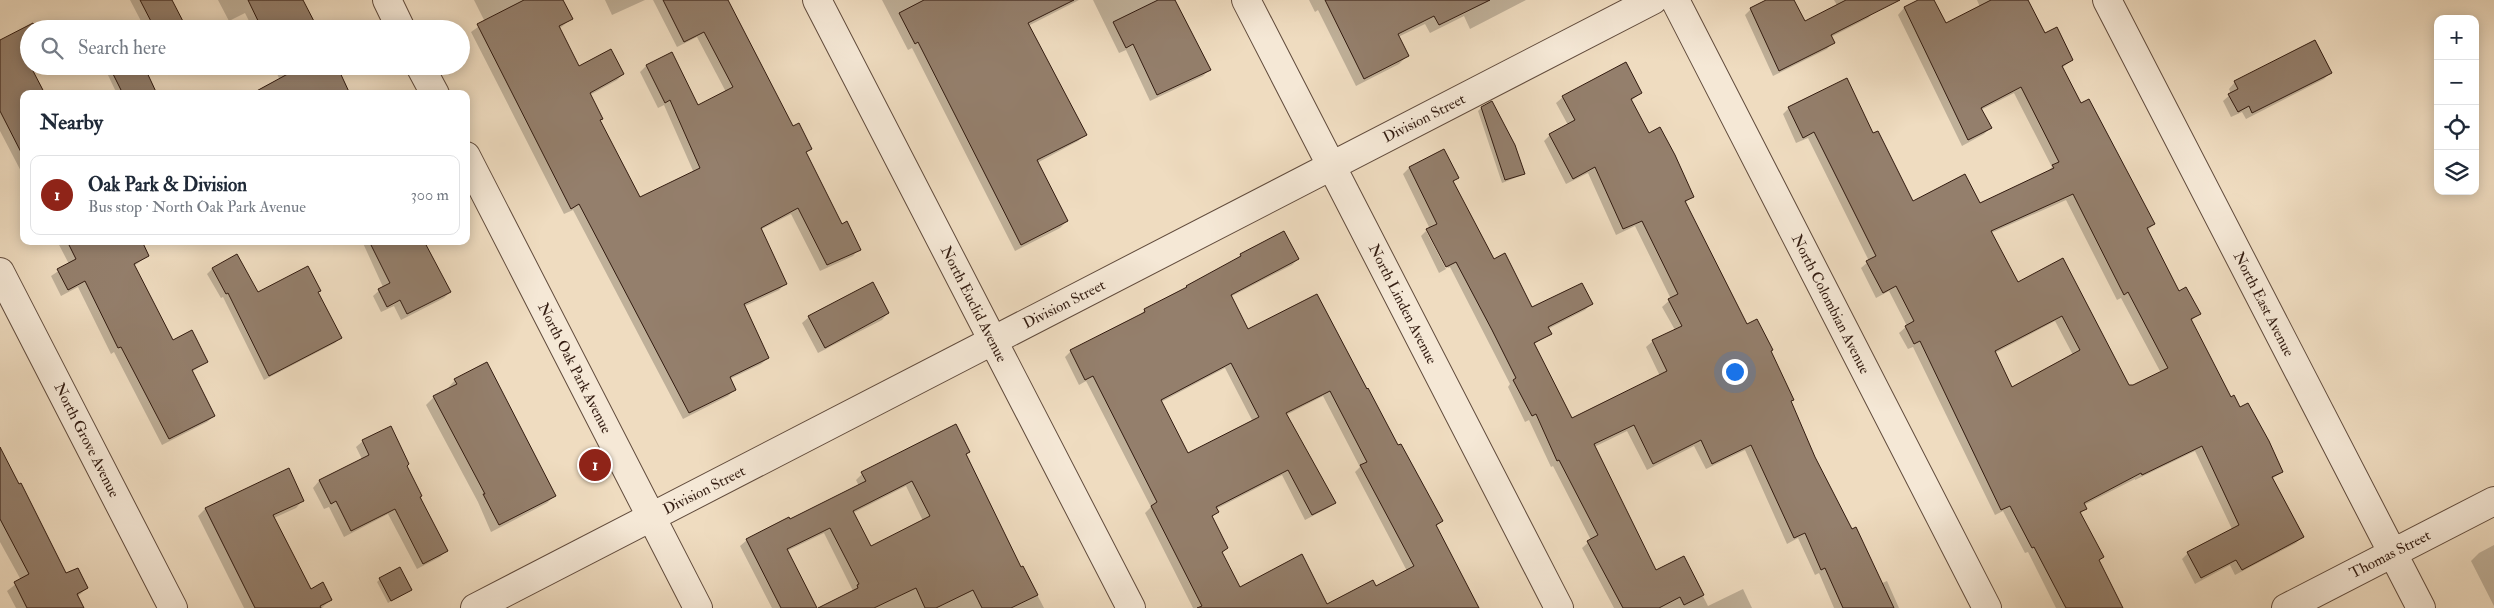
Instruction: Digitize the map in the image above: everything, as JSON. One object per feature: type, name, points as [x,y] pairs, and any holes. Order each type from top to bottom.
[{"type":"street","points":[[387,0],[397,20]]},
{"type":"street","name":"North Euclid Avenue","points":[[817,0],[1131,608]]},
{"type":"street","name":"North Linden Avenue","points":[[1246,0],[1559,608]]},
{"type":"street","name":"Division Street","points":[[475,608],[1653,0]]},
{"type":"street","name":"North Colombian Avenue","points":[[1675,0],[1987,608]]},
{"type":"street","name":"North East Avenue","points":[[2107,0],[2421,608]]},
{"type":"street","points":[[425,75],[433,90]]},
{"type":"street","name":"North Oak Park Avenue","points":[[470,164],[698,608]]},
{"type":"street","name":"North Grove Avenue","points":[[0,272],[173,608]]},
{"type":"street","name":"Thomas Street","points":[[2286,608],[2494,501]]},
{"type":"building","points":[[140,0],[172,0],[182,20],[150,20]]},
{"type":"building","points":[[248,0],[303,0],[313,20],[258,20]]},
{"type":"building","points":[[524,0],[563,0],[573,19],[559,26],[579,66],[611,49],[624,74],[590,93],[603,119],[600,120],[640,197],[700,168],[670,100],[665,103],[646,65],[672,52],[698,105],[733,87],[704,32],[684,42],[663,0],[728,0],[793,126],[799,123],[812,149],[806,152],[842,224],[847,221],[861,250],[827,265],[798,208],[761,228],[787,284],[744,304],[769,358],[730,377],[736,390],[689,413],[579,204],[571,209],[477,24]]},
{"type":"building","points":[[924,0],[1074,0],[1028,23],[1087,135],[1037,160],[1068,221],[1021,245],[918,42],[915,44],[899,13]]},
{"type":"building","points":[[1158,0],[1175,0],[1211,70],[1157,95],[1133,44],[1126,48],[1113,22]]},
{"type":"building","points":[[1325,0],[1490,0],[1439,25],[1434,16],[1398,34],[1409,56],[1364,79]]},
{"type":"building","points":[[1766,0],[1794,0],[1805,21],[1846,0],[1900,0],[1831,35],[1835,43],[1779,71],[1750,8]]},
{"type":"building","points":[[1918,0],[1934,0],[1946,23],[1991,0],[2028,0],[2045,33],[2057,27],[2073,60],[2062,66],[2081,103],[2089,99],[2155,224],[2147,228],[2179,291],[2186,287],[2201,314],[2191,319],[2231,397],[2234,395],[2240,407],[2248,403],[2269,441],[2283,472],[2272,477],[2304,537],[2242,570],[2236,560],[2201,578],[2187,552],[2239,525],[2202,446],[2142,475],[2141,473],[2084,503],[2087,509],[2080,512],[2104,557],[2099,560],[2123,608],[2066,608],[2010,506],[2001,510],[1920,341],[1914,344],[1905,326],[1914,321],[1896,286],[1883,293],[1866,261],[1876,256],[1814,132],[1803,138],[1788,107],[1847,78],[1873,133],[1878,131],[1913,201],[1965,174],[1980,203],[2054,168],[2052,165],[2059,162],[2021,87],[1981,108],[1992,128],[1968,140],[1904,7]],"holes":[[[2073,194],[2124,295],[2128,292],[2168,368],[2133,385],[2129,385],[2063,258],[2018,282],[1991,231]],[[2062,316],[2080,350],[2012,387],[1995,351]]]},
{"type":"building","points":[[20,30],[20,75],[35,75],[43,90],[20,90],[20,150],[0,111],[0,40]]},
{"type":"building","points":[[2315,40],[2332,73],[2252,113],[2249,106],[2238,112],[2228,94],[2238,89],[2234,81]]},
{"type":"building","points":[[1626,62],[1642,93],[1631,99],[1649,133],[1660,127],[1675,155],[1694,197],[1685,201],[1747,324],[1757,319],[1773,350],[1771,351],[1794,400],[1791,401],[1815,457],[1852,529],[1856,527],[1894,608],[1843,608],[1825,568],[1821,570],[1805,533],[1794,538],[1751,445],[1712,464],[1701,440],[1653,464],[1634,425],[1594,444],[1656,570],[1684,556],[1704,595],[1684,605],[1680,597],[1659,608],[1623,608],[1587,541],[1598,535],[1559,460],[1557,461],[1536,414],[1532,416],[1513,380],[1516,378],[1456,262],[1446,267],[1426,229],[1437,224],[1409,167],[1444,149],[1459,178],[1453,181],[1494,259],[1505,253],[1532,307],[1582,283],[1593,304],[1548,327],[1552,334],[1534,343],[1572,418],[1667,371],[1652,340],[1682,326],[1668,299],[1678,294],[1642,221],[1623,229],[1595,167],[1573,179],[1549,134],[1575,120],[1562,96]]},
{"type":"building","points":[[114,75],[148,75],[155,90],[121,90]]},
{"type":"building","points":[[286,75],[341,75],[348,90],[258,90]]},
{"type":"building","points":[[1492,101],[1515,145],[1525,174],[1505,180],[1481,107]]},
{"type":"building","points":[[1284,231],[1299,259],[1231,295],[1248,329],[1317,294],[1398,445],[1401,444],[1443,521],[1436,525],[1479,608],[1197,608],[1202,606],[1151,506],[1157,502],[1093,376],[1085,380],[1070,350],[1145,312],[1144,309],[1187,287],[1241,256],[1240,254]],"holes":[[[1231,363],[1259,417],[1188,453],[1161,400]],[[1330,391],[1367,462],[1360,465],[1414,566],[1376,586],[1373,580],[1327,604],[1302,554],[1240,587],[1222,552],[1228,548],[1212,516],[1219,512],[1216,507],[1288,470],[1312,515],[1336,503],[1286,413]]]},
{"type":"building","points":[[69,245],[144,245],[149,256],[134,264],[173,340],[192,330],[208,362],[192,370],[215,416],[169,439],[121,347],[118,348],[85,281],[68,290],[57,269],[76,259]]},
{"type":"building","points":[[371,245],[426,245],[451,292],[407,314],[400,300],[387,307],[378,289],[390,283]]},
{"type":"building","points":[[237,254],[258,292],[308,266],[321,291],[318,292],[342,338],[269,376],[228,293],[226,294],[212,268]]},
{"type":"building","points":[[873,282],[889,313],[825,348],[808,316]]},
{"type":"building","points":[[487,362],[556,496],[499,525],[483,494],[485,494],[433,396],[457,384],[454,379]]},
{"type":"building","points":[[956,424],[970,452],[966,454],[1021,567],[1023,566],[1038,595],[1011,608],[982,608],[973,590],[936,608],[925,608],[916,588],[874,608],[818,608],[858,588],[857,585],[859,584],[830,528],[787,549],[817,608],[781,608],[746,539],[866,481],[861,472]],"holes":[[[912,481],[930,516],[871,546],[853,511]]]},
{"type":"building","points":[[391,426],[409,464],[407,466],[422,496],[420,497],[448,551],[423,564],[395,509],[351,531],[336,501],[331,504],[319,480],[369,455],[362,440]]},
{"type":"building","points":[[0,447],[19,484],[21,483],[66,573],[78,568],[88,588],[77,594],[84,608],[27,608],[14,582],[29,574],[0,519]]},
{"type":"building","points":[[289,468],[304,501],[273,515],[311,589],[323,582],[332,600],[320,606],[321,608],[255,608],[205,508]]},
{"type":"building","points":[[400,567],[412,590],[391,601],[379,578]]},
{"type":"place","name":"Oak Park & Division","points":[[595,465]]}]
